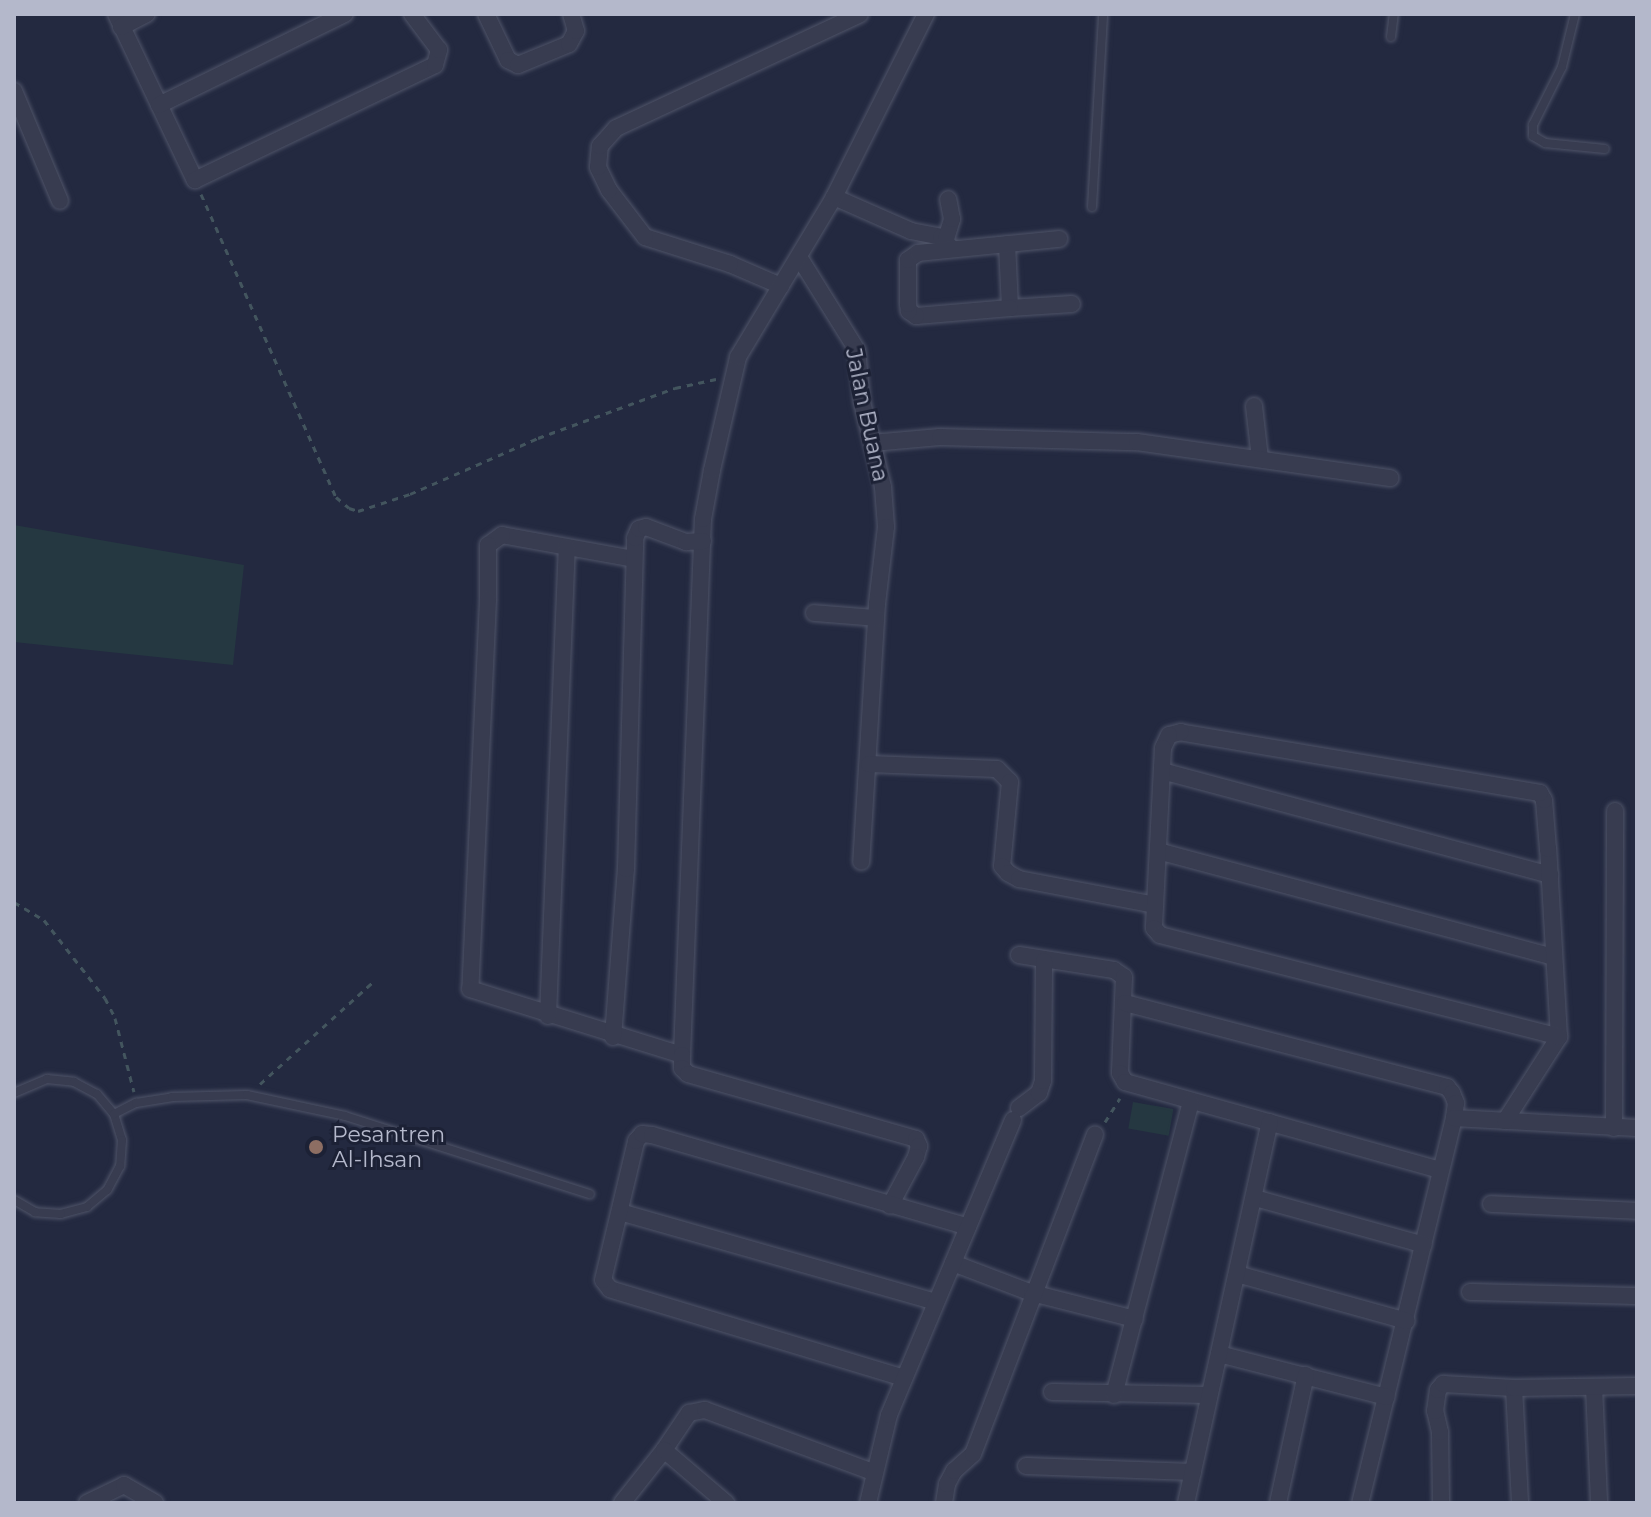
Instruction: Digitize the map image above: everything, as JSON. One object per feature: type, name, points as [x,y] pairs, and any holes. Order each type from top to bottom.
[{"type":"street","points":[[147,14],[119,20],[195,180],[435,65],[439,50],[412,14]]},
{"type":"street","points":[[159,105],[345,14]]},
{"type":"street","points":[[486,14],[508,60],[518,65],[569,44],[576,31],[571,14]]},
{"type":"street","points":[[781,286],[730,264],[645,237],[609,190],[598,167],[600,146],[616,128],[860,14]]},
{"type":"street","points":[[890,1206],[916,1157],[919,1146],[916,1139],[688,1074],[682,1068],[682,1055],[703,541],[712,470],[738,357],[834,197],[926,14]]},
{"type":"street","points":[[14,91],[60,201]]},
{"type":"street","points":[[834,197],[949,244]]},
{"type":"street","points":[[948,199],[952,219],[949,244]]},
{"type":"street","points":[[1059,239],[1007,244],[949,244],[918,253],[908,260],[909,311],[926,317],[1072,304]]},
{"type":"street","points":[[1007,244],[1010,308]]},
{"type":"street","name":"Jalan Buana","points":[[799,257],[857,350],[862,402],[883,487],[886,527],[876,618],[861,862]]},
{"type":"street","points":[[1254,406],[1260,459]]},
{"type":"street","points":[[872,443],[940,437],[1137,442],[1390,478]]},
{"type":"street","points":[[613,1037],[626,869],[635,538],[639,529],[646,527],[686,542],[703,541]]},
{"type":"street","points":[[634,559],[502,535],[488,545],[486,663],[470,989],[613,1037],[682,1055]]},
{"type":"street","points":[[548,1016],[567,547]]},
{"type":"street","points":[[814,613],[876,618]]},
{"type":"street","points":[[1505,1121],[1559,1037],[1550,875],[1544,800],[1540,793],[1531,789],[1174,731],[1163,748],[1154,928],[1169,938],[1559,1037]]},
{"type":"street","points":[[869,764],[997,769],[1010,782],[1002,866],[1008,873],[1019,879],[1155,905]]},
{"type":"street","points":[[1162,771],[1550,875]]},
{"type":"street","points":[[1614,1128],[1615,811]]},
{"type":"street","points":[[1158,851],[1554,957]]},
{"type":"street","points":[[1019,955],[1114,970],[1124,977],[1120,1073],[1125,1082],[1440,1170]]},
{"type":"street","points":[[868,1503],[889,1415],[935,1302],[1016,1114],[1039,1093],[1043,1081],[1044,961]]},
{"type":"street","points":[[1125,1003],[1447,1087],[1456,1103],[1407,1321],[1360,1503]]},
{"type":"street","points":[[1114,1395],[1191,1102]]},
{"type":"street","points":[[1454,1118],[1637,1128]]},
{"type":"street","points":[[1186,1503],[1270,1122]]},
{"type":"street","points":[[904,1378],[610,1289],[603,1280],[636,1141],[642,1134],[968,1227]]},
{"type":"street","points":[[944,1503],[947,1484],[954,1471],[973,1454],[1095,1134]]},
{"type":"street","points":[[1255,1198],[1424,1245]]},
{"type":"street","points":[[1491,1204],[1637,1211]]},
{"type":"street","points":[[620,1212],[935,1302]]},
{"type":"street","points":[[953,1263],[1032,1293],[1135,1319]]},
{"type":"street","points":[[1237,1274],[1407,1321]]},
{"type":"street","points":[[1470,1292],[1637,1296]]},
{"type":"street","points":[[1219,1354],[1387,1397]]},
{"type":"street","points":[[1278,1503],[1306,1375]]},
{"type":"street","points":[[1441,1503],[1440,1432],[1435,1411],[1440,1387],[1637,1386]]},
{"type":"street","points":[[1594,1387],[1599,1503]]},
{"type":"street","points":[[1514,1388],[1520,1503]]},
{"type":"street","points":[[1052,1392],[1209,1395]]},
{"type":"street","points":[[622,1503],[689,1413],[705,1410],[875,1473]]},
{"type":"street","points":[[664,1450],[726,1503]]},
{"type":"street","points":[[1026,1466],[1193,1472]]},
{"type":"street","points":[[87,1503],[124,1485],[155,1503]]},
{"type":"lane","points":[[1092,207],[1103,14]]},
{"type":"lane","points":[[1391,37],[1394,14]]},
{"type":"lane","points":[[1575,14],[1566,56],[1533,125],[1533,136],[1545,143],[1605,149]]},
{"type":"lane","points":[[14,1093],[47,1079],[74,1082],[97,1094],[114,1114],[122,1140],[120,1166],[107,1190],[87,1207],[61,1214],[35,1212],[14,1200]]},
{"type":"lane","points":[[114,1114],[136,1103],[172,1097],[247,1095],[345,1116],[590,1194]]},
{"type":"path","points":[[195,180],[336,497],[349,508],[358,511],[410,494],[538,438],[675,388],[735,374]]},
{"type":"path","points":[[14,902],[44,920],[105,998],[115,1018],[136,1103]]},
{"type":"path","points":[[247,1095],[373,982]]},
{"type":"path","points":[[1095,1134],[1114,1109],[1125,1082]]},
{"type":"shaded area","points":[[14,525],[244,565],[233,665],[14,642]]},
{"type":"shaded area","points":[[1133,1102],[1173,1109],[1169,1136],[1128,1129]]},
{"type":"place","name":"Pesantren Al-Ihsan","points":[[316,1147]]}]
